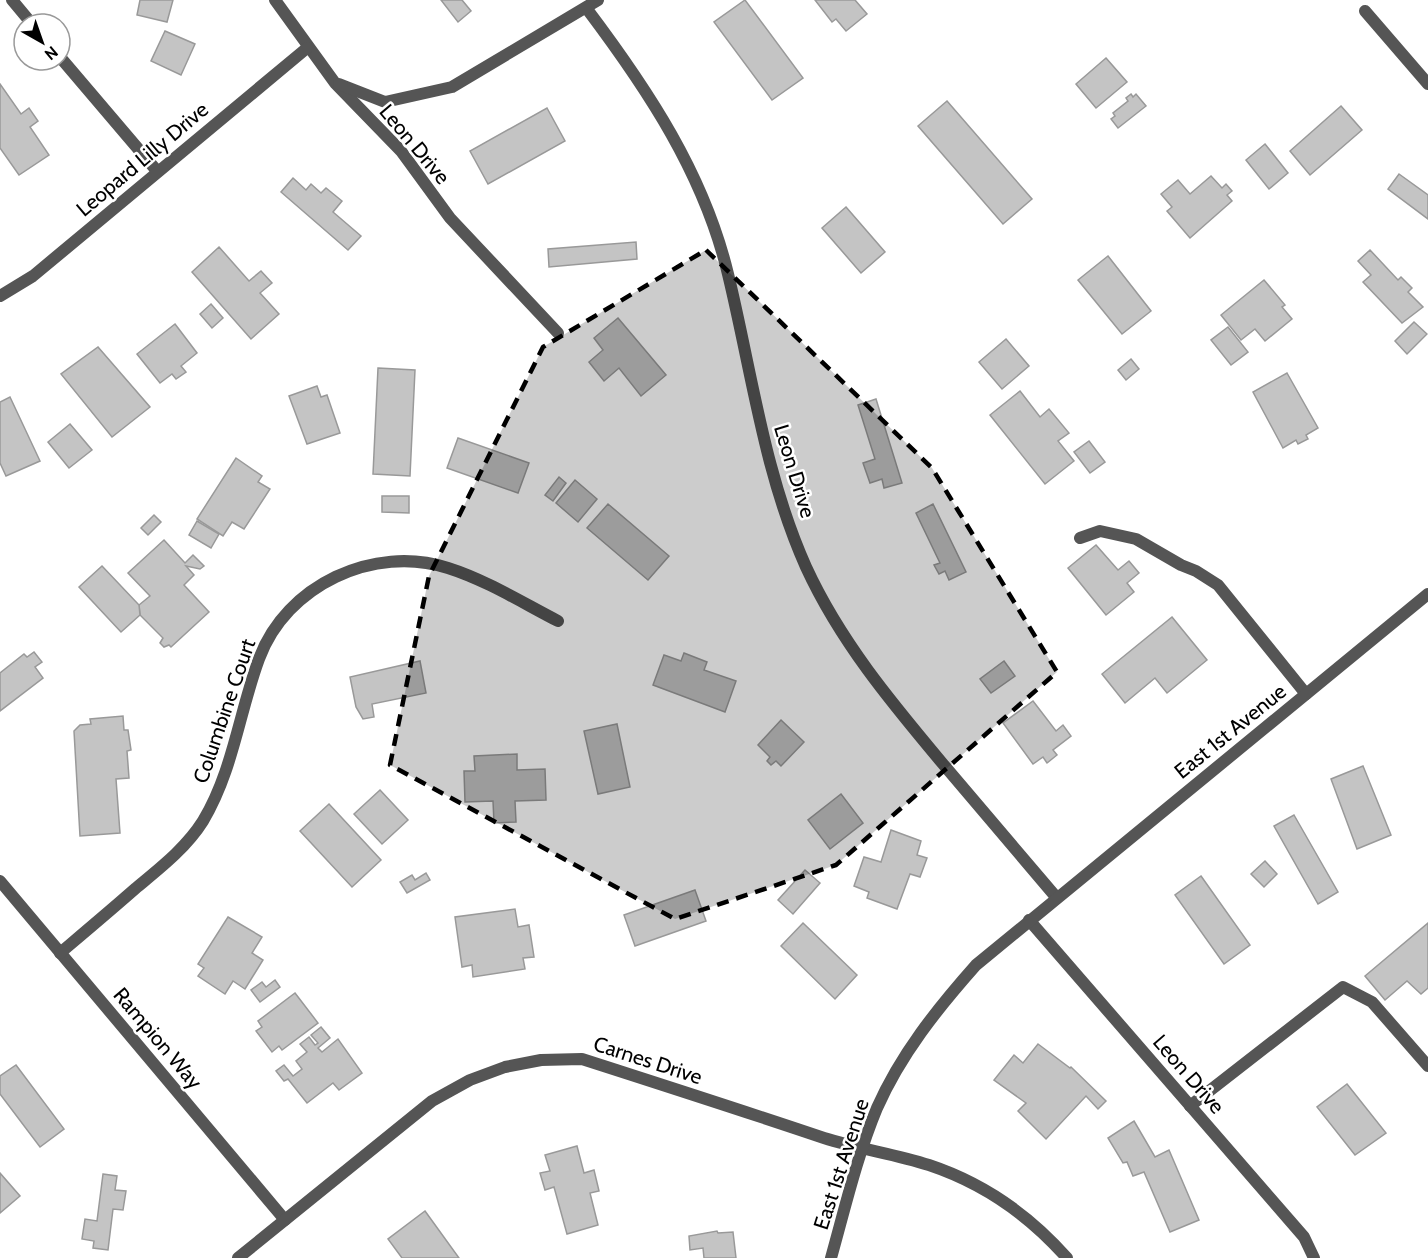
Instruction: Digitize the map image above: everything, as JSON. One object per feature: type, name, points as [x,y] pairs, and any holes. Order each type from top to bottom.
[{"type":"street","points":[[12,0],[22,12]]},
{"type":"street","name":"Leon Drive","points":[[275,0],[335,83],[401,151],[450,218],[558,333]]},
{"type":"street","points":[[335,83],[385,102],[453,87],[587,9],[598,0]]},
{"type":"street","name":"Leon Drive","points":[[587,9],[635,72],[673,133],[705,203],[728,272],[764,443],[783,510],[807,567],[837,626],[879,689],[1056,897]]},
{"type":"street","points":[[1365,11],[1428,84]]},
{"type":"street","name":"Leopard Lilly Drive","points":[[0,296],[33,276],[308,48]]},
{"type":"street","points":[[72,71],[157,171]]},
{"type":"street","points":[[1080,538],[1100,531],[1136,539],[1218,585],[1306,694]]},
{"type":"street","name":"Columbine Court","points":[[60,953],[177,854],[202,823],[227,770],[259,658],[274,630],[295,604],[318,586],[349,570],[369,565],[413,561],[447,567],[558,621]]},
{"type":"street","name":"East 1st Avenue","points":[[831,1258],[862,1150],[878,1107],[906,1053],[937,1008],[976,965],[1056,897],[1428,594]]},
{"type":"street","name":"Rampion Way","points":[[0,881],[285,1220]]},
{"type":"street","name":"Leon Drive","points":[[1029,920],[1304,1237],[1314,1258]]},
{"type":"street","points":[[1190,1106],[1342,987],[1372,1002],[1428,1066]]},
{"type":"street","name":"Carnes Drive","points":[[238,1258],[432,1101],[470,1080],[505,1067],[541,1060],[582,1059],[862,1150],[929,1165],[973,1183],[1013,1207],[1050,1239],[1067,1258]]},
{"type":"highlighted area","points":[[706,250],[932,468],[1057,672],[836,865],[675,919],[390,765],[429,576],[543,347]]},
{"type":"building","points":[[140,0],[173,0],[167,22],[137,15]]},
{"type":"building","points":[[441,0],[462,0],[471,11],[458,22]]},
{"type":"building","points":[[745,0],[803,78],[772,100],[714,22]]},
{"type":"building","points":[[815,0],[855,0],[867,14],[846,31],[836,19],[832,22]]},
{"type":"building","points":[[165,31],[195,44],[181,75],[151,61]]},
{"type":"building","points":[[1106,58],[1127,82],[1096,108],[1076,84]]},
{"type":"building","points":[[0,84],[21,114],[29,108],[38,121],[30,127],[49,155],[19,175],[0,148]]},
{"type":"building","points":[[1131,94],[1133,97],[1136,94],[1146,106],[1118,128],[1111,119],[1115,116],[1113,113],[1128,101],[1126,98]]},
{"type":"building","points":[[947,101],[1032,199],[1003,224],[918,126]]},
{"type":"building","points":[[1341,106],[1362,130],[1310,175],[1290,151]]},
{"type":"building","points":[[547,108],[565,141],[488,184],[470,151]]},
{"type":"building","points":[[1265,144],[1288,173],[1269,189],[1246,160]]},
{"type":"building","points":[[1399,174],[1428,195],[1428,219],[1388,189]]},
{"type":"building","points":[[1211,176],[1222,188],[1226,184],[1232,191],[1227,195],[1232,201],[1190,238],[1167,211],[1172,207],[1161,194],[1178,180],[1190,194]]},
{"type":"building","points":[[293,178],[306,190],[311,184],[321,193],[326,188],[342,201],[333,212],[361,236],[348,250],[281,192]]},
{"type":"building","points":[[846,207],[885,252],[861,273],[822,228]]},
{"type":"building","points":[[636,242],[637,259],[549,267],[548,249]]},
{"type":"building","points":[[219,247],[249,281],[261,271],[272,283],[260,293],[279,314],[251,339],[192,272]]},
{"type":"building","points":[[1370,250],[1398,280],[1401,277],[1412,288],[1408,292],[1423,307],[1402,323],[1363,282],[1371,275],[1358,261]]},
{"type":"building","points":[[1108,256],[1151,311],[1122,334],[1078,280]]},
{"type":"building","points":[[1264,280],[1285,305],[1282,307],[1292,319],[1265,341],[1255,329],[1241,340],[1221,315]]},
{"type":"building","points":[[211,304],[223,318],[212,328],[200,314]]},
{"type":"building","points":[[618,318],[666,375],[641,396],[619,368],[604,381],[589,362],[603,350],[594,338]]},
{"type":"building","points":[[1414,322],[1427,334],[1407,354],[1395,341]]},
{"type":"building","points":[[175,324],[197,353],[181,366],[186,372],[176,379],[172,374],[160,383],[137,354]]},
{"type":"building","points":[[1228,327],[1248,352],[1231,365],[1211,340]]},
{"type":"building","points":[[1006,339],[1029,366],[1002,389],[979,362]]},
{"type":"building","points":[[98,347],[150,407],[112,437],[61,374]]},
{"type":"building","points":[[1131,359],[1139,369],[1126,380],[1118,370]]},
{"type":"building","points":[[378,368],[415,370],[410,476],[373,474]]},
{"type":"building","points":[[1287,373],[1318,428],[1306,435],[1308,439],[1298,444],[1296,440],[1283,448],[1253,392]]},
{"type":"building","points":[[317,386],[321,397],[327,395],[340,433],[307,444],[289,396]]},
{"type":"building","points":[[1020,391],[1040,417],[1049,409],[1069,433],[1058,441],[1074,461],[1045,484],[990,415]]},
{"type":"building","points":[[10,397],[40,461],[6,476],[0,463],[0,402]]},
{"type":"building","points":[[876,399],[902,483],[884,488],[882,479],[870,483],[863,463],[875,459],[858,405]]},
{"type":"building","points":[[70,424],[92,450],[69,468],[48,442]]},
{"type":"building","points":[[458,438],[529,463],[518,493],[447,468]]},
{"type":"building","points":[[1089,441],[1105,462],[1090,473],[1074,452]]},
{"type":"building","points":[[236,458],[262,476],[258,482],[270,489],[244,529],[232,522],[223,536],[197,519]]},
{"type":"building","points":[[559,477],[566,483],[553,501],[545,495]]},
{"type":"building","points":[[575,480],[597,499],[578,522],[556,503]]},
{"type":"building","points":[[382,496],[409,496],[409,513],[382,512]]},
{"type":"building","points":[[608,504],[669,556],[648,580],[587,528]]},
{"type":"building","points":[[933,504],[966,572],[949,580],[945,571],[939,574],[934,565],[940,563],[916,513]]},
{"type":"building","points":[[154,515],[161,522],[148,535],[141,528]]},
{"type":"building","points":[[197,521],[219,534],[211,548],[189,535]]},
{"type":"building","points":[[164,540],[185,563],[193,555],[204,566],[200,569],[186,566],[194,575],[184,585],[209,612],[171,647],[169,645],[164,647],[160,643],[163,638],[140,615],[139,605],[150,596],[128,573]]},
{"type":"building","points":[[1096,545],[1118,570],[1129,561],[1139,573],[1127,583],[1134,592],[1106,615],[1068,568]]},
{"type":"building","points":[[102,566],[139,605],[140,615],[121,632],[79,587]]},
{"type":"building","points":[[1172,617],[1207,660],[1167,693],[1155,678],[1125,703],[1102,674]]},
{"type":"building","points":[[34,652],[42,662],[35,667],[43,678],[0,711],[0,673],[24,654],[27,657]]},
{"type":"building","points":[[684,653],[707,662],[704,670],[736,681],[725,712],[653,685],[664,655],[681,661]]},
{"type":"building","points":[[420,661],[426,693],[372,704],[374,717],[363,719],[356,707],[350,677]]},
{"type":"building","points":[[1004,661],[1015,676],[991,693],[980,679]]},
{"type":"building","points":[[1033,701],[1056,731],[1063,725],[1071,736],[1053,750],[1057,755],[1047,763],[1043,757],[1033,764],[1003,723]]},
{"type":"building","points":[[123,716],[124,730],[128,730],[131,750],[127,751],[129,778],[116,779],[120,833],[80,836],[74,731],[80,725],[91,724],[90,719]]},
{"type":"building","points":[[781,720],[804,742],[781,766],[776,761],[771,765],[767,761],[770,757],[758,745]]},
{"type":"building","points":[[617,724],[630,787],[598,794],[584,731]]},
{"type":"building","points":[[517,754],[517,770],[545,769],[546,800],[515,801],[516,822],[494,823],[493,801],[465,802],[464,771],[475,771],[474,756]]},
{"type":"building","points":[[1363,766],[1391,835],[1357,849],[1331,779]]},
{"type":"building","points":[[380,790],[408,820],[382,844],[354,814]]},
{"type":"building","points":[[841,794],[863,823],[830,849],[808,820]]},
{"type":"building","points":[[329,804],[381,860],[352,887],[300,831]]},
{"type":"building","points":[[1294,815],[1338,892],[1318,904],[1274,826]]},
{"type":"building","points":[[891,830],[921,841],[917,855],[927,858],[920,877],[910,874],[897,909],[867,898],[869,892],[854,886],[864,857],[881,862]]},
{"type":"building","points":[[1265,861],[1277,874],[1264,887],[1251,874]]},
{"type":"building","points":[[805,870],[820,883],[793,914],[778,900]]},
{"type":"building","points":[[426,873],[430,880],[407,893],[400,882],[412,875],[415,880]]},
{"type":"building","points":[[1201,876],[1250,945],[1224,964],[1175,895]]},
{"type":"building","points":[[695,890],[706,921],[635,946],[624,915]]},
{"type":"building","points":[[515,909],[518,927],[529,925],[534,957],[523,958],[525,969],[473,977],[472,965],[462,967],[455,917]]},
{"type":"building","points":[[228,917],[262,937],[252,953],[263,960],[245,989],[233,981],[225,994],[198,976],[204,968],[198,964]]},
{"type":"building","points":[[803,923],[857,975],[835,999],[781,946]]},
{"type":"building","points":[[1428,923],[1428,988],[1421,994],[1407,981],[1385,1000],[1365,976]]},
{"type":"building","points":[[275,980],[280,987],[260,1002],[251,990],[262,982],[266,987]]},
{"type":"building","points":[[295,993],[318,1023],[282,1050],[279,1046],[272,1052],[256,1031],[262,1027],[258,1021]]},
{"type":"building","points":[[321,1027],[330,1038],[318,1048],[322,1052],[338,1039],[362,1073],[339,1090],[333,1083],[307,1103],[288,1079],[284,1081],[276,1071],[284,1065],[293,1076],[302,1069],[296,1061],[307,1052],[300,1044],[309,1037],[315,1045],[318,1043],[311,1035]]},
{"type":"building","points":[[1038,1044],[1071,1067],[1106,1101],[1098,1109],[1086,1096],[1046,1139],[1018,1111],[1026,1103],[994,1080],[1014,1055],[1023,1063]]},
{"type":"building","points":[[16,1065],[64,1129],[40,1147],[0,1094],[0,1076]]},
{"type":"building","points":[[1347,1084],[1386,1133],[1355,1155],[1317,1107]]},
{"type":"building","points":[[1134,1121],[1155,1157],[1169,1150],[1199,1220],[1170,1232],[1144,1172],[1133,1176],[1127,1162],[1123,1163],[1108,1138]]},
{"type":"building","points":[[577,1146],[584,1173],[594,1170],[599,1191],[590,1193],[598,1225],[567,1234],[554,1187],[545,1190],[540,1173],[550,1171],[545,1155]]},
{"type":"building","points":[[0,1173],[20,1196],[0,1213]]},
{"type":"building","points":[[103,1174],[117,1176],[115,1190],[126,1191],[123,1210],[113,1209],[108,1250],[93,1248],[94,1241],[82,1239],[85,1219],[97,1221]]},
{"type":"building","points":[[425,1211],[459,1258],[402,1258],[388,1239]]},
{"type":"building","points":[[717,1231],[718,1233],[733,1232],[736,1258],[704,1258],[703,1248],[690,1250],[689,1236]]}]
